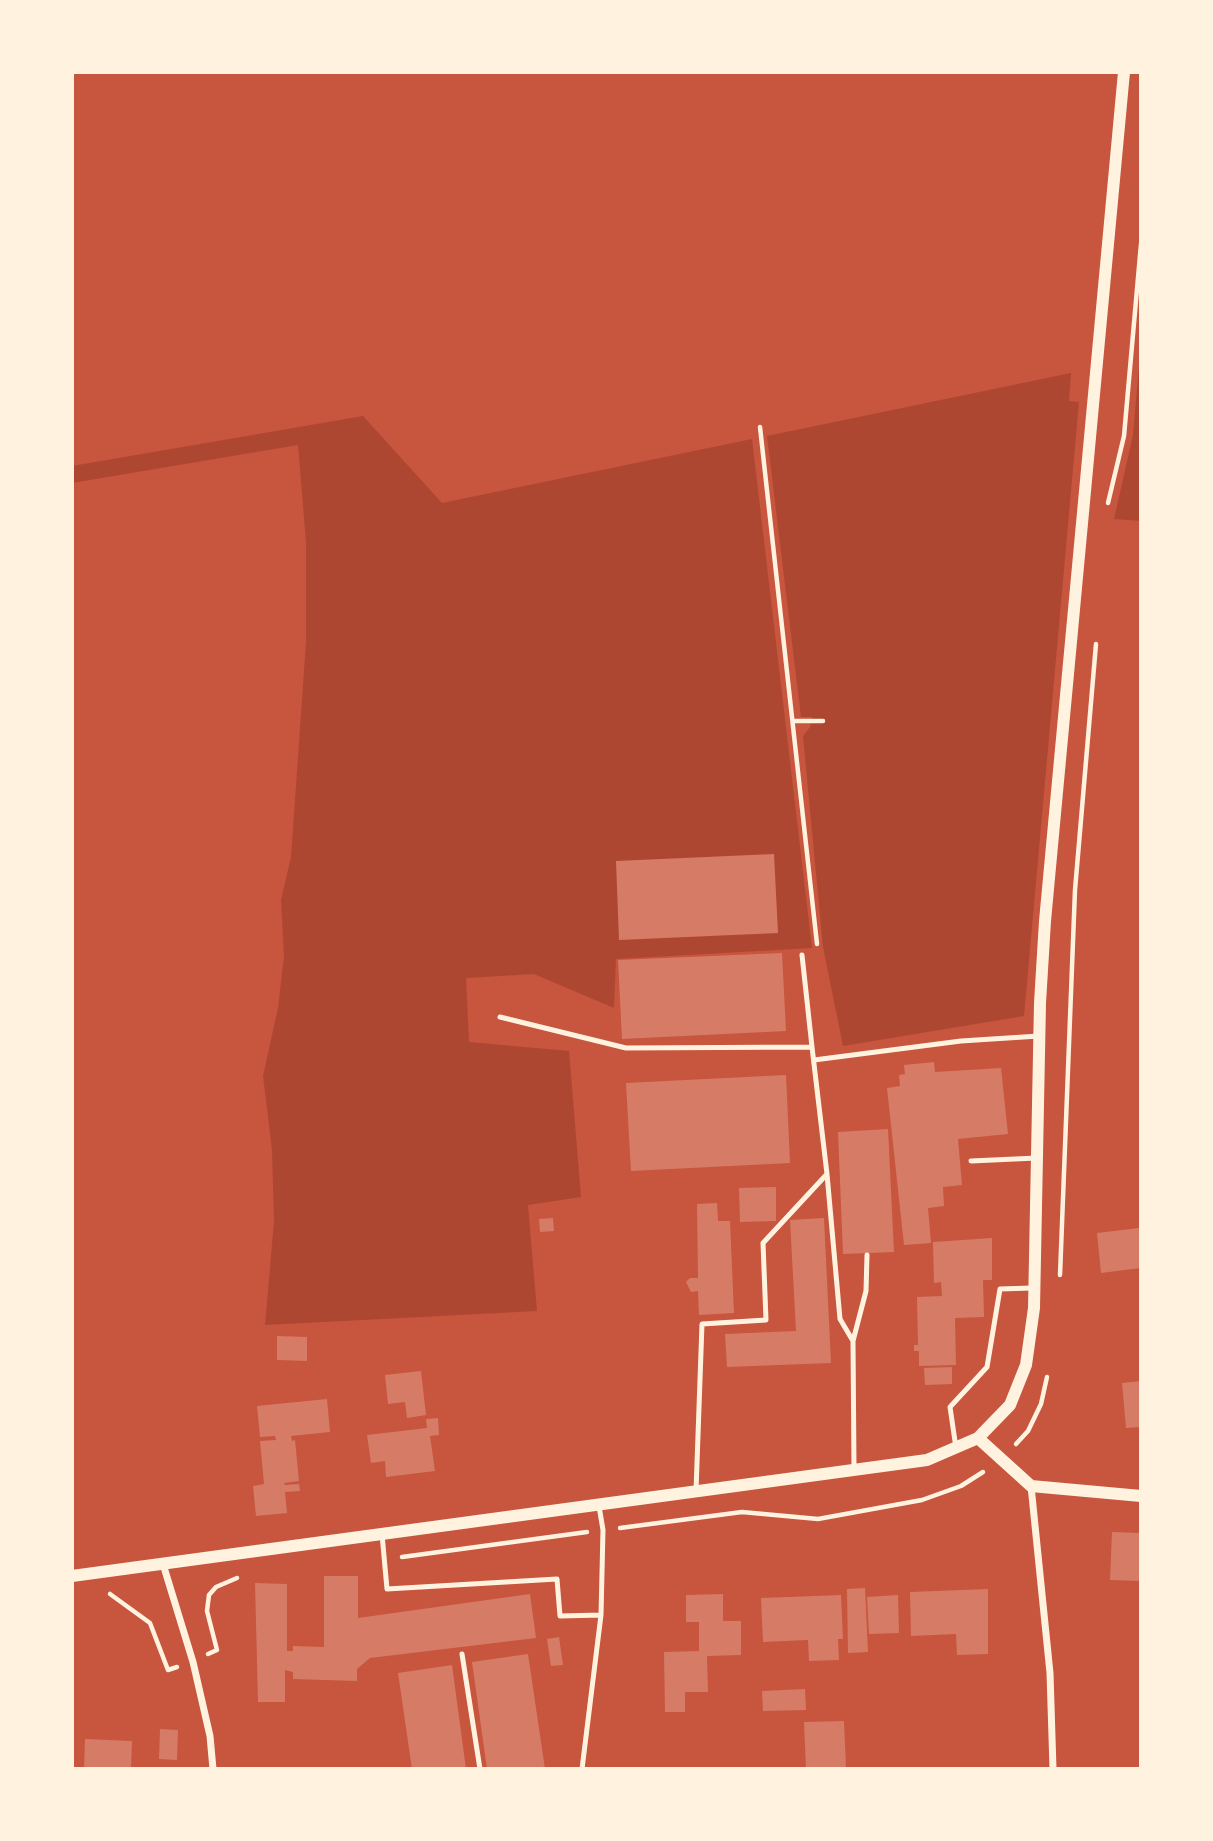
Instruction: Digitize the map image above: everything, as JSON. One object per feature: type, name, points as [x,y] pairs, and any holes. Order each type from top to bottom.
[{"type":"street","points":[[72,1576],[927,1460],[978,1438],[1010,1405],[1026,1365],[1035,1288],[1039,1036],[1045,921],[1124,72]]},
{"type":"street","points":[[978,1438],[1031,1486],[1141,1496]]},
{"type":"street","points":[[1031,1486],[1050,1673],[1053,1769]]},
{"type":"street","points":[[163,1564],[193,1662],[210,1736],[213,1769]]},
{"type":"lane","points":[[802,955],[827,1174],[840,1319],[853,1340]]},
{"type":"lane","points":[[500,1017],[626,1048],[812,1047]]},
{"type":"lane","points":[[814,1060],[961,1041],[1039,1036]]},
{"type":"lane","points":[[971,1161],[1037,1158]]},
{"type":"lane","points":[[696,1491],[702,1324],[766,1320],[763,1243],[827,1174]]},
{"type":"lane","points":[[854,1470],[853,1340],[866,1291],[867,1255]]},
{"type":"lane","points":[[956,1448],[950,1407],[987,1367],[1000,1289],[1035,1288]]},
{"type":"lane","points":[[582,1769],[601,1615],[603,1530],[599,1505]]},
{"type":"lane","points":[[382,1534],[387,1589],[557,1579],[560,1616],[601,1615]]},
{"type":"lane","points":[[462,1654],[480,1769]]},
{"type":"path","points":[[1107,508],[1124,436],[1141,244]]},
{"type":"path","points":[[760,426],[817,920],[817,955],[804,971]]},
{"type":"path","points":[[1059,1287],[1075,890],[1097,630]]},
{"type":"path","points":[[794,721],[823,721]]},
{"type":"path","points":[[384,1559],[742,1512],[818,1519],[922,1500],[961,1486],[1002,1460],[1028,1431],[1041,1404],[1049,1369]]},
{"type":"path","points":[[99,1592],[126,1603],[150,1623],[168,1670],[217,1650],[207,1611],[209,1595],[216,1587],[235,1578],[249,1577]]},
{"type":"shaded area","points":[[1141,343],[1141,521],[1114,519],[1133,435]]},
{"type":"shaded area","points":[[1071,373],[1069,401],[1079,402],[1024,1016],[843,1046],[823,947],[803,736],[810,727],[812,717],[801,717],[767,436]]},
{"type":"shaded area","points":[[363,416],[442,503],[752,439],[812,948],[616,959],[614,1008],[534,974],[466,978],[469,1042],[569,1051],[581,1197],[528,1205],[537,1311],[265,1325],[274,1221],[272,1150],[263,1076],[278,1008],[284,956],[281,900],[291,857],[306,642],[306,542],[298,445],[72,483],[72,466]]},
{"type":"building","points":[[774,854],[778,933],[619,940],[616,861]]},
{"type":"building","points":[[782,953],[786,1031],[622,1039],[618,960]]},
{"type":"building","points":[[934,1062],[935,1072],[1001,1068],[1008,1134],[958,1139],[962,1185],[943,1187],[944,1206],[928,1208],[931,1243],[904,1245],[887,1088],[900,1086],[899,1075],[905,1074],[904,1065]]},
{"type":"building","points":[[786,1075],[790,1163],[631,1171],[626,1083]]},
{"type":"building","points":[[888,1129],[894,1252],[843,1254],[838,1132]]},
{"type":"building","points":[[776,1187],[776,1221],[740,1222],[739,1188]]},
{"type":"building","points":[[717,1203],[718,1221],[730,1221],[734,1313],[699,1315],[698,1291],[691,1292],[686,1282],[690,1278],[698,1278],[697,1204]]},
{"type":"building","points":[[553,1218],[554,1231],[540,1232],[539,1219]]},
{"type":"building","points":[[824,1218],[831,1363],[727,1367],[725,1334],[796,1331],[790,1220]]},
{"type":"building","points":[[1139,1228],[1141,1268],[1101,1273],[1097,1233]]},
{"type":"building","points":[[992,1238],[992,1280],[983,1280],[984,1317],[955,1318],[956,1365],[919,1366],[919,1351],[914,1351],[914,1345],[918,1345],[917,1297],[942,1296],[941,1282],[934,1283],[933,1242]]},
{"type":"building","points":[[277,1336],[307,1337],[307,1361],[277,1360]]},
{"type":"building","points":[[952,1367],[952,1384],[925,1385],[924,1368]]},
{"type":"building","points":[[421,1371],[426,1415],[407,1418],[405,1402],[388,1404],[385,1375]]},
{"type":"building","points":[[1141,1381],[1141,1427],[1126,1428],[1122,1383]]},
{"type":"building","points":[[327,1399],[330,1432],[291,1436],[292,1441],[295,1440],[299,1481],[284,1483],[299,1484],[300,1491],[285,1492],[287,1513],[256,1516],[253,1486],[264,1484],[260,1441],[276,1440],[275,1436],[260,1437],[257,1406]]},
{"type":"building","points":[[438,1418],[439,1435],[430,1436],[435,1471],[386,1477],[385,1461],[371,1463],[367,1435],[427,1428],[426,1419]]},
{"type":"building","points":[[1112,1532],[1141,1533],[1141,1581],[1110,1580]]},
{"type":"building","points":[[324,1576],[358,1576],[358,1618],[530,1594],[536,1638],[370,1658],[357,1669],[357,1681],[293,1679],[293,1672],[285,1670],[285,1702],[258,1702],[255,1583],[287,1584],[287,1651],[293,1651],[293,1646],[324,1647]]},
{"type":"building","points":[[865,1588],[868,1652],[848,1653],[847,1589]]},
{"type":"building","points":[[988,1589],[988,1654],[957,1655],[956,1634],[911,1636],[910,1592]]},
{"type":"building","points":[[723,1594],[723,1621],[741,1621],[741,1655],[707,1656],[708,1692],[685,1692],[685,1712],[665,1712],[664,1652],[699,1651],[699,1622],[686,1622],[686,1595]]},
{"type":"building","points":[[841,1595],[843,1639],[838,1639],[839,1660],[809,1661],[808,1640],[763,1642],[761,1598]]},
{"type":"building","points":[[898,1595],[899,1633],[869,1634],[867,1597]]},
{"type":"building","points":[[559,1637],[563,1665],[551,1666],[547,1639]]},
{"type":"building","points":[[528,1654],[545,1769],[487,1769],[472,1662]]},
{"type":"building","points":[[452,1665],[466,1769],[412,1769],[398,1673]]},
{"type":"building","points":[[805,1689],[806,1710],[763,1711],[762,1691]]},
{"type":"building","points":[[844,1721],[846,1768],[806,1769],[804,1722]]},
{"type":"building","points":[[160,1729],[178,1730],[177,1760],[159,1759]]},
{"type":"building","points":[[85,1739],[132,1741],[131,1769],[84,1769]]}]
